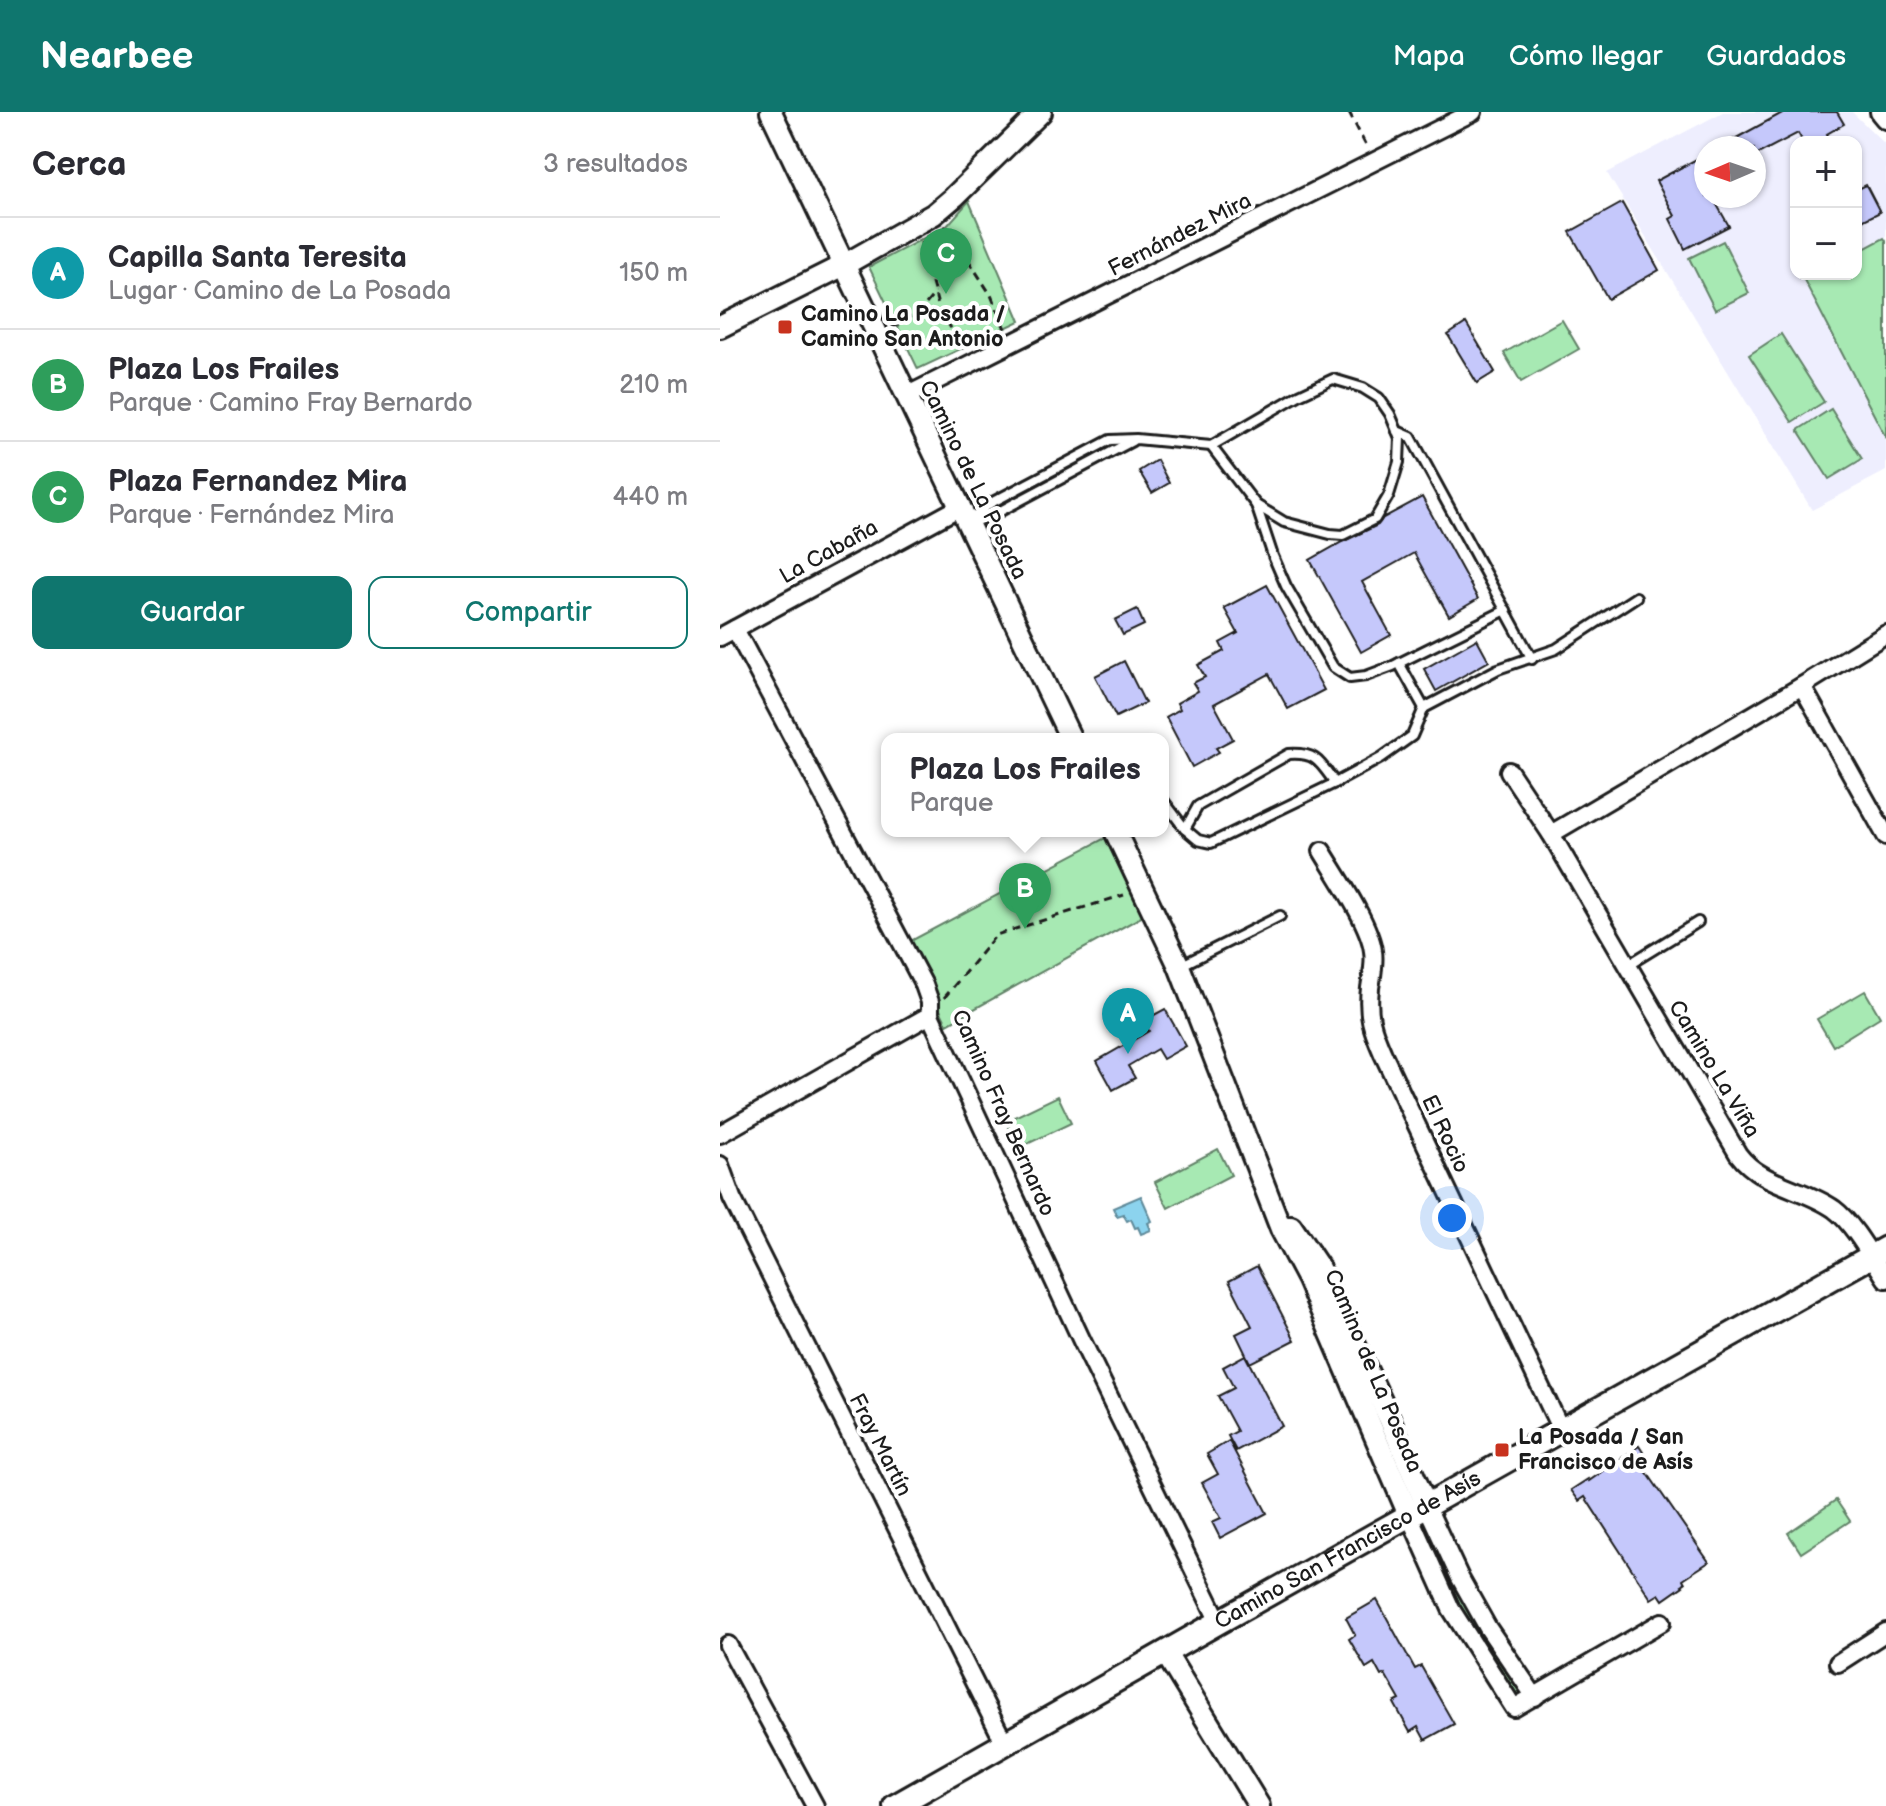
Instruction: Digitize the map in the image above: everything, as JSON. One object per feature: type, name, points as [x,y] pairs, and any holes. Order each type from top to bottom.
[{"type":"main road","name":"Camino San Francisco de Asís","points":[[895,1806],[1878,1252]]},
{"type":"street","name":"Camino de La Posada","points":[[771,112],[1068,733]]},
{"type":"street","points":[[720,327],[844,265],[934,214],[1041,112]]},
{"type":"street","name":"Fernández Mira","points":[[906,396],[1473,112]]},
{"type":"street","points":[[1881,112],[1886,118]]},
{"type":"street","name":"La Cabaña","points":[[727,633],[964,515]]},
{"type":"street","name":"Camino Fray Bernardo","points":[[727,633],[924,985],[930,1002],[930,1015],[1082,1341],[1219,1622]]},
{"type":"street","points":[[1551,834],[1886,634]]},
{"type":"street","points":[[1802,686],[1886,836]]},
{"type":"street","name":"Camino La Viña","points":[[1509,771],[1551,834],[1738,1154],[1748,1167],[1763,1177],[1826,1204],[1837,1212],[1878,1252],[1886,1279]]},
{"type":"street","name":"Camino de La Posada","points":[[1118,837],[1179,966],[1268,1199],[1308,1280],[1371,1429],[1488,1628],[1535,1697]]},
{"type":"street","name":"El Rocio","points":[[1322,851],[1370,935],[1374,952],[1370,1023],[1561,1430]]},
{"type":"street","points":[[720,1134],[930,1015]]},
{"type":"street","name":"Fray Martín","points":[[720,1165],[732,1198],[1005,1744]]},
{"type":"street","name":"Camino de La Posada","points":[[1268,1199],[1318,1266],[1390,1420],[1451,1609],[1514,1708],[1662,1622]]},
{"type":"street","points":[[1371,1429],[1390,1420]]},
{"type":"street","points":[[1838,1663],[1886,1632]]},
{"type":"street","points":[[728,1645],[815,1806]]},
{"type":"street","points":[[1165,1652],[1259,1806]]},
{"type":"lane","points":[[964,515],[993,515],[1136,439],[1211,446],[1333,379],[1363,388],[1379,398],[1400,438],[1399,462],[1389,495],[1375,519],[1343,535],[1330,534],[1284,522],[1256,505]]},
{"type":"lane","points":[[1397,431],[1411,437],[1532,659]]},
{"type":"lane","points":[[1211,446],[1256,505],[1286,586],[1333,667],[1350,678],[1366,676],[1399,663],[1506,610]]},
{"type":"lane","points":[[1169,808],[1198,840],[1211,843],[1381,758],[1412,736],[1424,708],[1498,669],[1556,649],[1636,597]]},
{"type":"lane","points":[[1399,663],[1424,708]]},
{"type":"lane","points":[[1185,829],[1198,806],[1289,754],[1306,753],[1322,763],[1335,783]]},
{"type":"lane","points":[[1179,966],[1280,916]]},
{"type":"lane","points":[[1627,965],[1698,922]]},
{"type":"path","points":[[1349,112],[1374,162]]},
{"type":"path","points":[[934,214],[956,241],[991,295],[1011,344]]},
{"type":"path","points":[[916,226],[939,309],[972,363]]},
{"type":"path","points":[[931,278],[956,241]]},
{"type":"path","points":[[878,336],[921,310],[935,293]]},
{"type":"path","points":[[930,1015],[996,935],[1144,890]]},
{"type":"shaded area","points":[[1723,112],[1852,112],[1886,145],[1886,471],[1812,510],[1607,173]]},
{"type":"green space","points":[[969,201],[1020,321],[918,369],[869,267],[947,226]]},
{"type":"green space","points":[[1884,238],[1886,241],[1886,438],[1804,280],[1862,280],[1862,250]]},
{"type":"green space","points":[[1723,241],[1749,293],[1715,310],[1689,258]]},
{"type":"green space","points":[[1562,320],[1579,349],[1521,382],[1504,353]]},
{"type":"green space","points":[[1781,334],[1824,402],[1792,422],[1749,355]]},
{"type":"green space","points":[[1831,409],[1862,459],[1829,479],[1798,430]]},
{"type":"green space","points":[[1105,838],[1143,916],[947,1024],[907,943]]},
{"type":"green space","points":[[1865,991],[1880,1017],[1833,1046],[1817,1019]]},
{"type":"green space","points":[[1058,1096],[1071,1123],[1019,1148],[1006,1121]]},
{"type":"green space","points":[[1218,1149],[1231,1175],[1168,1208],[1155,1182]]},
{"type":"green space","points":[[1836,1500],[1850,1521],[1801,1553],[1788,1533]]},
{"type":"green space","points":[[1430,1536],[1475,1620],[1522,1694],[1517,1694],[1462,1609],[1426,1537]]},
{"type":"water","points":[[1141,1196],[1152,1221],[1148,1223],[1151,1230],[1141,1234],[1131,1219],[1127,1221],[1123,1214],[1117,1216],[1113,1208]]},
{"type":"building","points":[[1784,112],[1837,112],[1844,124],[1828,136],[1800,136],[1798,133],[1766,150],[1766,136],[1740,136]]},
{"type":"building","points":[[1694,160],[1694,208],[1719,208],[1729,226],[1685,249],[1670,219],[1675,216],[1656,181]]},
{"type":"building","points":[[1866,185],[1880,212],[1862,221],[1862,208],[1862,187]]},
{"type":"building","points":[[1622,203],[1659,270],[1608,299],[1570,232]]},
{"type":"building","points":[[1466,323],[1495,372],[1477,383],[1448,335]]},
{"type":"building","points":[[1157,460],[1169,483],[1152,493],[1139,471]]},
{"type":"building","points":[[1422,497],[1478,599],[1449,616],[1414,553],[1362,582],[1391,635],[1361,652],[1310,560],[1378,525],[1383,518]]},
{"type":"building","points":[[1267,585],[1324,690],[1288,709],[1269,674],[1214,704],[1233,739],[1216,748],[1219,752],[1192,767],[1166,717],[1180,709],[1177,703],[1198,691],[1193,683],[1205,677],[1198,665],[1224,651],[1220,643],[1238,633],[1224,608]]},
{"type":"building","points":[[1137,609],[1144,625],[1123,635],[1115,620]]},
{"type":"building","points":[[1477,639],[1489,661],[1436,691],[1424,669]]},
{"type":"building","points":[[1124,661],[1145,703],[1116,717],[1095,676]]},
{"type":"building","points":[[1165,1009],[1186,1046],[1163,1059],[1157,1049],[1128,1066],[1135,1078],[1113,1090],[1097,1061],[1149,1031],[1143,1021]]},
{"type":"building","points":[[1257,1266],[1295,1340],[1250,1363],[1236,1334],[1252,1326],[1229,1281]]},
{"type":"building","points":[[1245,1355],[1282,1426],[1236,1451],[1228,1436],[1237,1431],[1218,1396],[1234,1388],[1223,1367]]},
{"type":"building","points":[[1229,1441],[1267,1513],[1220,1538],[1212,1522],[1221,1518],[1202,1483],[1218,1474],[1207,1454]]},
{"type":"building","points":[[1639,1446],[1652,1466],[1646,1471],[1709,1562],[1683,1579],[1683,1586],[1663,1600],[1659,1594],[1651,1599],[1585,1497],[1579,1501],[1571,1490]]},
{"type":"building","points":[[1377,1600],[1415,1669],[1421,1666],[1454,1724],[1425,1740],[1418,1727],[1410,1732],[1394,1703],[1400,1700],[1385,1674],[1381,1676],[1374,1663],[1366,1668],[1349,1639],[1355,1635],[1346,1618]]},
{"type":"place","name":"Plaza Fernandez Mira","points":[[946,294]]},
{"type":"place","name":"Camino La Posada / Camino San Antonio","points":[[785,327]]},
{"type":"place","name":"Plaza Los Frailes","points":[[1025,929]]},
{"type":"place","name":"Capilla Santa Teresita","points":[[1128,1054]]},
{"type":"place","name":"La Posada / San Francisco de Asís","points":[[1502,1450]]}]
